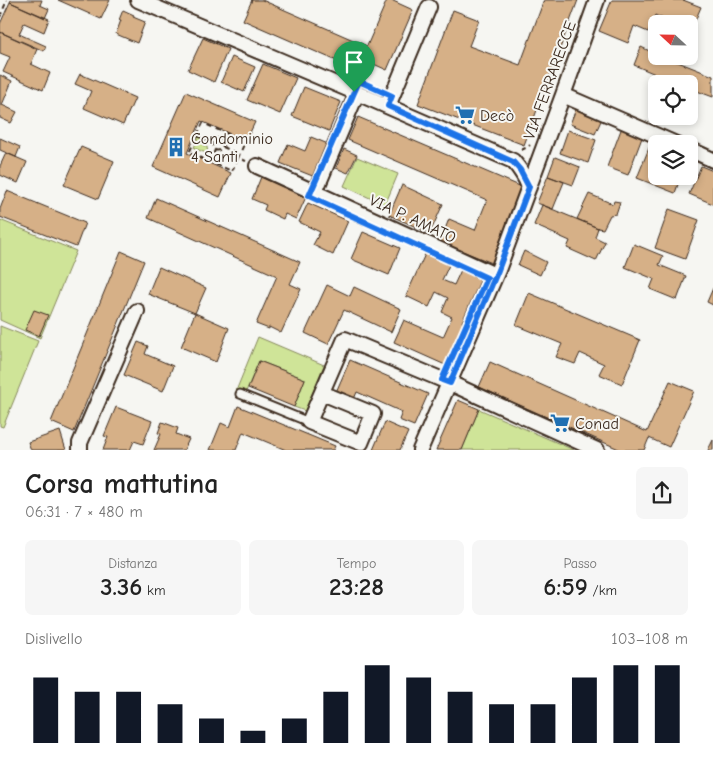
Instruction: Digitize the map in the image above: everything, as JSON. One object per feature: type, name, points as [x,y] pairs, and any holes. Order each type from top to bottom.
[{"type":"street","points":[[138,0],[356,93],[514,155],[530,159],[541,154]]},
{"type":"street","name":"VIA FERRARECCE","points":[[420,450],[495,275],[597,0]]},
{"type":"street","points":[[388,106],[430,7]]},
{"type":"street","points":[[315,192],[356,93]]},
{"type":"street","points":[[563,95],[655,135]]},
{"type":"street","points":[[698,153],[713,160]]},
{"type":"street","points":[[514,155],[529,187]]},
{"type":"street","name":"VIA P. AMATO","points":[[257,166],[495,275]]},
{"type":"street","points":[[80,450],[80,443],[137,311]]},
{"type":"street","points":[[322,393],[373,414],[361,443],[309,422],[345,339],[450,383],[597,450]]},
{"type":"lane","points":[[240,394],[309,422]]},
{"type":"path","points":[[0,17],[7,0]]},
{"type":"path","points":[[203,123],[224,132],[245,142],[232,172],[189,153],[203,123]]},
{"type":"path","points":[[220,139],[224,132]]},
{"type":"path","points":[[197,136],[213,142]]},
{"type":"path","points":[[215,150],[212,147],[213,142],[216,138],[220,139]]},
{"type":"path","points":[[220,139],[223,141],[223,147]]},
{"type":"path","points":[[514,155],[528,147],[532,142]]},
{"type":"path","points":[[223,147],[240,154]]},
{"type":"path","points":[[215,150],[218,151],[223,147]]},
{"type":"path","points":[[210,162],[215,150]]},
{"type":"path","points":[[238,158],[257,166]]},
{"type":"green space","points":[[198,137],[205,140],[203,145],[207,147],[208,154],[194,148]]},
{"type":"green space","points":[[357,157],[398,174],[385,205],[344,186]]},
{"type":"green space","points":[[0,220],[76,251],[40,338],[0,320]]},
{"type":"green space","points":[[0,326],[38,341],[3,427],[0,426]]},
{"type":"green space","points":[[258,337],[324,365],[305,411],[294,407],[305,379],[259,361],[245,394],[236,391]]},
{"type":"green space","points":[[479,409],[574,450],[462,450]]},
{"type":"building","points":[[11,0],[42,0],[40,5],[49,9],[45,18],[10,2]]},
{"type":"building","points":[[58,0],[110,0],[101,19]]},
{"type":"building","points":[[252,0],[262,0],[367,46],[387,0],[413,10],[387,70],[367,61],[362,72],[243,20]]},
{"type":"building","points":[[544,0],[578,0],[524,145],[418,104],[453,10],[479,20],[469,46],[520,65]]},
{"type":"building","points":[[612,0],[683,0],[701,7],[698,15],[648,15],[648,32],[634,26],[628,43],[599,31]]},
{"type":"building","points":[[10,2],[49,19],[44,32],[24,23],[19,34],[46,46],[44,51],[0,32],[0,24]]},
{"type":"building","points":[[123,10],[145,22],[137,43],[116,34]]},
{"type":"building","points":[[0,32],[37,49],[31,64],[50,73],[43,90],[3,72],[10,57],[0,53]]},
{"type":"building","points":[[203,38],[228,49],[214,82],[188,70]]},
{"type":"building","points":[[641,47],[648,50],[648,65],[686,65],[713,76],[713,97],[698,91],[698,75],[658,75],[634,65]]},
{"type":"building","points":[[232,57],[255,67],[244,92],[221,82]]},
{"type":"building","points":[[263,64],[296,78],[280,114],[247,100]]},
{"type":"building","points":[[80,74],[135,98],[123,125],[84,108],[91,91],[75,84]]},
{"type":"building","points":[[0,75],[12,81],[2,105],[17,112],[11,123],[0,118]]},
{"type":"building","points":[[304,87],[341,102],[329,131],[292,116]]},
{"type":"building","name":"Condominio 4 Santi","points":[[186,92],[255,122],[246,141],[201,121],[187,153],[231,173],[220,197],[153,167]]},
{"type":"building","points":[[578,104],[604,114],[595,134],[570,124]]},
{"type":"building","points":[[358,117],[522,187],[492,263],[440,242],[449,219],[475,230],[487,200],[348,140]]},
{"type":"building","points":[[622,127],[643,135],[628,175],[607,167]]},
{"type":"building","points":[[568,130],[596,140],[588,163],[560,153]]},
{"type":"building","points":[[311,137],[328,144],[315,177],[280,163],[288,144],[305,151]]},
{"type":"building","points":[[0,138],[20,147],[16,157],[0,150]]},
{"type":"building","points":[[81,147],[114,161],[98,199],[64,185]]},
{"type":"building","points":[[344,149],[357,155],[348,173],[336,168]]},
{"type":"building","points":[[648,150],[648,182],[637,178]]},
{"type":"building","points":[[6,153],[27,162],[18,183],[0,175],[0,166]]},
{"type":"building","points":[[555,157],[580,167],[573,185],[548,176]]},
{"type":"building","points":[[701,166],[713,171],[713,204],[689,194],[693,185],[698,185],[698,173]]},
{"type":"building","points":[[548,176],[564,182],[553,209],[537,203]]},
{"type":"building","points":[[261,177],[306,197],[296,219],[285,214],[283,219],[264,210],[266,205],[252,199]]},
{"type":"building","points":[[402,185],[443,204],[430,233],[389,215]]},
{"type":"building","points":[[655,185],[678,185],[675,193]]},
{"type":"building","points":[[7,191],[85,223],[76,247],[0,217],[0,209]]},
{"type":"building","points":[[589,194],[613,204],[614,201],[620,202],[616,214],[610,215],[603,229],[577,219]]},
{"type":"building","points":[[156,198],[300,262],[290,284],[301,289],[281,333],[269,327],[269,329],[256,324],[277,276],[148,218]]},
{"type":"building","points":[[308,203],[348,221],[333,255],[313,245],[320,232],[299,222]]},
{"type":"building","points":[[542,205],[598,228],[595,237],[605,242],[596,261],[567,248],[570,241],[534,225]]},
{"type":"building","points":[[669,209],[699,220],[685,259],[655,248]]},
{"type":"building","points":[[363,232],[400,248],[389,275],[351,259]]},
{"type":"building","points":[[634,244],[663,256],[659,265],[686,276],[677,300],[650,289],[654,279],[625,267]]},
{"type":"building","points":[[121,251],[144,261],[74,432],[51,422]]},
{"type":"building","points":[[524,251],[546,262],[540,275],[518,265]]},
{"type":"building","points":[[426,252],[450,263],[442,280],[454,285],[461,270],[481,279],[462,322],[471,326],[452,368],[394,342],[404,320],[443,337],[452,317],[442,312],[448,298],[436,292],[429,307],[406,296]]},
{"type":"building","points":[[159,267],[206,288],[195,313],[148,294]]},
{"type":"building","points":[[327,285],[350,296],[354,287],[401,309],[391,332],[344,310],[328,344],[305,333]]},
{"type":"building","points":[[713,288],[713,305],[707,302]]},
{"type":"building","points":[[529,293],[640,340],[622,384],[599,374],[604,364],[580,353],[575,364],[556,357],[562,344],[516,325]]},
{"type":"building","points":[[34,310],[48,315],[39,336],[25,330]]},
{"type":"building","points":[[195,313],[229,328],[216,362],[181,347]]},
{"type":"building","points":[[138,342],[148,346],[145,354],[173,366],[163,391],[124,375]]},
{"type":"building","points":[[350,360],[428,394],[414,426],[399,420],[402,412],[357,392],[354,399],[336,392]]},
{"type":"building","points":[[259,361],[305,379],[294,407],[248,388]]},
{"type":"building","points":[[490,362],[647,432],[670,381],[694,391],[669,447],[649,438],[644,450],[621,450],[479,387]]},
{"type":"building","points":[[458,400],[479,409],[462,450],[436,450]]},
{"type":"building","points":[[238,406],[335,446],[333,450],[286,450],[243,432],[236,450],[210,450],[221,423],[230,427]]},
{"type":"building","points":[[116,407],[152,421],[143,444],[134,441],[130,450],[103,450],[108,437],[104,436]]},
{"type":"building","points":[[162,422],[178,428],[176,434],[189,439],[184,450],[154,450],[161,434],[158,433]]},
{"type":"building","points":[[385,422],[408,432],[400,450],[373,450]]},
{"type":"building","points":[[60,431],[66,450],[31,450],[28,442]]},
{"type":"building","points":[[713,440],[713,450],[708,450]]},
{"type":"place","name":"Decò","points":[[465,115]]},
{"type":"place","name":"Condominio 4 Santi","points":[[176,147]]},
{"type":"place","name":"Conad","points":[[560,423]]},
{"type":"route","points":[[359,81],[392,96],[388,106],[513,162],[520,170],[529,187],[498,270],[450,383],[442,380],[487,278],[309,196],[354,92],[359,81]]}]
